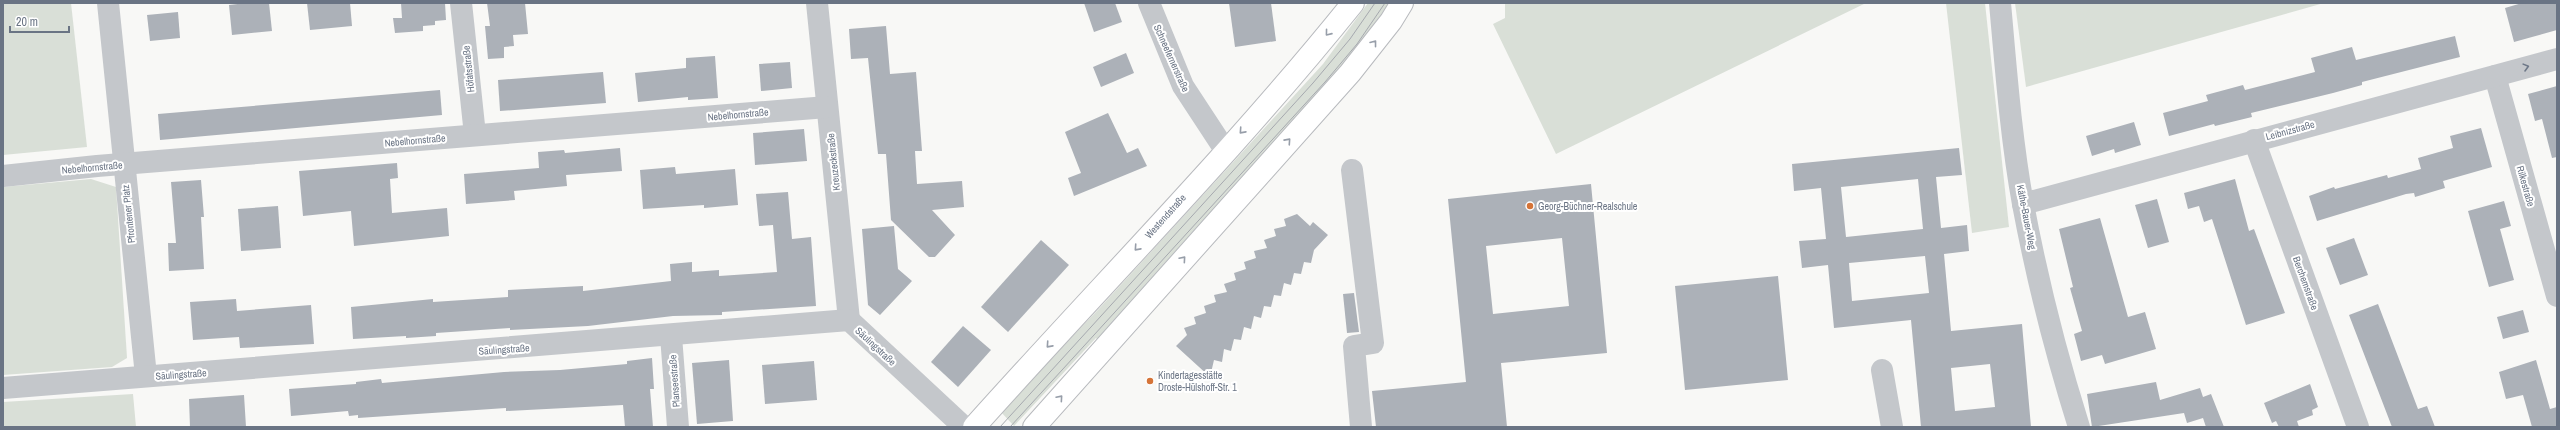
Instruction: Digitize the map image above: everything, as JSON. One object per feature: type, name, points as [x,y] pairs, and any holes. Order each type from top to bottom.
[{"type":"main road","name":"Westendstraße","points":[[974,427],[1225,150],[1322,41],[1353,3]]},
{"type":"main road","points":[[1034,427],[1350,73],[1391,21],[1402,3]]},
{"type":"street","name":"Pfrontener Platz","points":[[108,3],[123,165],[146,376]]},
{"type":"street","name":"Höfatsstraße","points":[[461,3],[475,135]]},
{"type":"street","name":"Kreuzeckstraße","points":[[817,3],[849,320]]},
{"type":"street","name":"Schneefernerstraße","points":[[1149,3],[1183,86],[1225,150]]},
{"type":"street","name":"Käthe-Bauer-Weg","points":[[2000,3],[2012,125],[2023,204],[2056,352],[2079,427]]},
{"type":"street","name":"Leibnizstraße","points":[[2023,204],[2254,140],[2557,59]]},
{"type":"street","name":"Rilkestraße","points":[[2495,76],[2557,296]]},
{"type":"street","name":"Nebelhornstraße","points":[[3,176],[475,135],[827,107]]},
{"type":"street","name":"Berchemstraße","points":[[2254,140],[2358,427]]},
{"type":"street","points":[[1352,170],[1373,343],[1354,346],[1361,427]]},
{"type":"street","name":"Säulingstraße","points":[[3,388],[671,336],[849,320],[964,427]]},
{"type":"street","name":"Planseestraße","points":[[671,336],[678,427]]},
{"type":"street","points":[[1882,370],[1892,427]]},
{"type":"shaded area","points":[[3,3],[71,3],[87,147],[3,155]]},
{"type":"shaded area","points":[[1368,3],[1392,3],[1369,41],[1099,341],[1096,338],[1014,426],[1000,411],[1096,312],[1323,64]]},
{"type":"shaded area","points":[[1505,3],[1866,3],[1556,154],[1493,24],[1505,18]]},
{"type":"shaded area","points":[[1946,3],[1985,3],[2009,227],[1972,233]]},
{"type":"shaded area","points":[[2015,3],[2324,3],[2026,87]]},
{"type":"shaded area","points":[[91,179],[116,187],[127,358],[112,367],[3,375],[3,187]]},
{"type":"shaded area","points":[[133,394],[136,427],[3,427],[3,402]]},
{"type":"building","points":[[269,3],[272,31],[232,35],[229,5]]},
{"type":"building","points":[[307,3],[350,3],[352,26],[310,30]]},
{"type":"building","points":[[401,3],[445,3],[446,20],[435,21],[435,25],[423,26],[423,31],[395,33],[393,18],[402,18]]},
{"type":"building","points":[[487,3],[525,3],[528,34],[513,35],[514,46],[504,47],[504,58],[488,59],[485,26],[490,26]]},
{"type":"building","points":[[1084,3],[1115,3],[1122,22],[1094,32]]},
{"type":"building","points":[[1229,3],[1271,3],[1276,41],[1235,47]]},
{"type":"building","points":[[2522,3],[2557,3],[2557,30],[2514,42],[2505,8]]},
{"type":"building","points":[[178,12],[180,38],[150,41],[147,15]]},
{"type":"building","points":[[886,26],[890,74],[916,72],[922,151],[915,151],[917,184],[962,181],[964,207],[932,210],[955,235],[935,257],[929,257],[891,220],[886,154],[878,154],[868,58],[851,59],[849,29]]},
{"type":"building","points":[[2455,36],[2460,57],[2362,82],[2362,85],[2333,93],[2251,113],[2252,117],[2215,126],[2214,124],[2169,136],[2163,113],[2208,101],[2206,95],[2243,85],[2245,90],[2315,72],[2311,58],[2352,47],[2356,60]]},
{"type":"building","points":[[1126,53],[1134,73],[1101,87],[1093,67]]},
{"type":"building","points":[[715,56],[718,98],[688,100],[688,97],[638,102],[635,73],[686,68],[686,58]]},
{"type":"building","points":[[790,62],[792,88],[761,91],[759,64]]},
{"type":"building","points":[[603,72],[606,103],[500,111],[498,80]]},
{"type":"building","points":[[2557,86],[2557,157],[2552,158],[2542,119],[2535,121],[2528,94]]},
{"type":"building","points":[[440,90],[442,115],[160,140],[158,114]]},
{"type":"building","points":[[1108,113],[1127,153],[1138,148],[1147,166],[1074,196],[1068,178],[1081,173],[1065,132]]},
{"type":"building","points":[[2134,122],[2141,145],[2115,153],[2114,149],[2092,156],[2086,136]]},
{"type":"building","points":[[2481,128],[2492,167],[2443,181],[2445,188],[2415,197],[2414,193],[2406,194],[2317,221],[2309,196],[2334,187],[2335,189],[2387,175],[2388,178],[2421,169],[2418,158],[2453,148],[2450,136]]},
{"type":"building","points":[[804,129],[807,161],[755,165],[753,133]]},
{"type":"building","points":[[620,148],[622,171],[566,175],[567,186],[514,191],[515,200],[466,204],[464,174],[539,168],[538,152],[564,150],[565,153]]},
{"type":"building","points":[[1959,148],[1962,175],[1936,177],[1941,228],[1967,225],[1969,251],[1944,254],[1951,331],[2022,324],[2031,427],[1921,427],[1911,320],[1834,328],[1828,265],[1802,268],[1799,241],[1826,239],[1821,188],[1794,191],[1792,164]],"holes":[[[1918,179],[1923,229],[1846,237],[1841,187]],[[1925,256],[1929,293],[1852,301],[1849,263]],[[1990,364],[1995,407],[1955,411],[1951,368]]]},
{"type":"building","points":[[397,163],[398,178],[390,179],[392,213],[447,208],[449,236],[354,246],[351,211],[303,216],[299,171]]},
{"type":"building","points":[[675,167],[676,174],[735,169],[738,205],[704,208],[704,205],[643,209],[640,170]]},
{"type":"building","points":[[2235,179],[2249,231],[2254,229],[2285,313],[2246,325],[2212,219],[2204,222],[2199,206],[2188,209],[2184,193]]},
{"type":"building","points":[[201,180],[204,217],[201,217],[204,269],[169,271],[168,243],[176,243],[171,182]]},
{"type":"building","points":[[1591,184],[1607,353],[1501,363],[1507,427],[1376,427],[1372,391],[1466,382],[1448,199]],"holes":[[[1562,238],[1569,306],[1493,314],[1486,246]]]},
{"type":"building","points":[[788,192],[792,239],[811,237],[816,306],[722,312],[722,315],[673,316],[588,326],[510,330],[510,328],[436,333],[436,336],[353,339],[351,307],[433,299],[433,302],[508,297],[508,290],[583,286],[583,291],[671,281],[670,264],[692,262],[692,272],[719,270],[719,276],[777,272],[773,225],[759,226],[756,194]]},
{"type":"building","points":[[2157,199],[2169,242],[2148,248],[2135,205]]},
{"type":"building","points":[[2504,201],[2511,226],[2500,229],[2514,280],[2489,287],[2468,211]]},
{"type":"building","points":[[278,206],[281,248],[241,251],[238,209]]},
{"type":"building","points":[[1297,214],[1310,226],[1313,222],[1328,235],[1314,250],[1311,263],[1304,262],[1301,274],[1294,273],[1291,285],[1284,283],[1281,296],[1274,295],[1271,307],[1264,306],[1261,318],[1254,316],[1251,329],[1244,327],[1241,340],[1234,339],[1231,351],[1224,349],[1222,362],[1214,360],[1210,377],[1176,346],[1187,335],[1184,328],[1196,324],[1194,317],[1206,313],[1204,306],[1216,302],[1214,295],[1227,292],[1224,284],[1236,280],[1234,273],[1246,269],[1244,262],[1256,258],[1254,251],[1267,248],[1264,240],[1276,236],[1274,229],[1286,226],[1284,219]]},
{"type":"building","points":[[2100,218],[2128,317],[2145,312],[2156,349],[2105,364],[2102,355],[2081,361],[2074,334],[2082,331],[2070,288],[2073,287],[2059,229]]},
{"type":"building","points":[[894,226],[898,269],[912,281],[880,315],[868,305],[862,229]]},
{"type":"building","points":[[2354,238],[2368,275],[2340,285],[2326,248]]},
{"type":"building","points":[[1041,240],[1069,265],[1008,332],[981,307]]},
{"type":"building","points":[[1778,276],[1788,380],[1685,390],[1675,286]]},
{"type":"building","points":[[1354,293],[1359,332],[1347,333],[1343,294]]},
{"type":"building","points":[[236,299],[237,311],[311,305],[314,344],[240,348],[239,337],[193,340],[190,302]]},
{"type":"building","points":[[2378,304],[2418,409],[2427,406],[2435,427],[2392,427],[2349,315]]},
{"type":"building","points":[[2523,310],[2529,332],[2503,339],[2497,317]]},
{"type":"building","points":[[963,326],[991,350],[958,387],[931,362]]},
{"type":"building","points":[[652,358],[654,389],[650,389],[653,427],[625,427],[623,405],[506,411],[506,408],[358,418],[358,415],[349,416],[348,411],[291,416],[289,389],[356,384],[356,382],[381,379],[382,383],[504,372],[560,370],[627,364],[627,361]]},
{"type":"building","points":[[729,360],[733,421],[697,424],[692,363]]},
{"type":"building","points":[[2536,360],[2550,409],[2557,407],[2557,427],[2532,427],[2523,395],[2506,399],[2499,372]]},
{"type":"building","points":[[814,361],[817,400],[765,404],[762,365]]},
{"type":"building","points":[[2156,382],[2160,400],[2200,388],[2203,397],[2211,394],[2224,427],[2206,427],[2203,418],[2187,423],[2184,413],[2092,427],[2087,394]]},
{"type":"building","points":[[2310,384],[2318,407],[2312,410],[2313,415],[2297,421],[2299,427],[2279,427],[2276,421],[2272,423],[2264,403]]},
{"type":"building","points":[[244,395],[246,427],[190,427],[189,399]]},
{"type":"tram line","points":[[1000,427],[1313,83],[1350,39],[1375,3]]},
{"type":"tram line","points":[[1010,427],[1325,82],[1357,44],[1385,3]]},
{"type":"place","name":"Georg-Büchner-Realschule","points":[[1530,206]]},
{"type":"place","name":"Kindertagesstätte Droste-Hülshoff-Str. 1","points":[[1150,381]]}]
